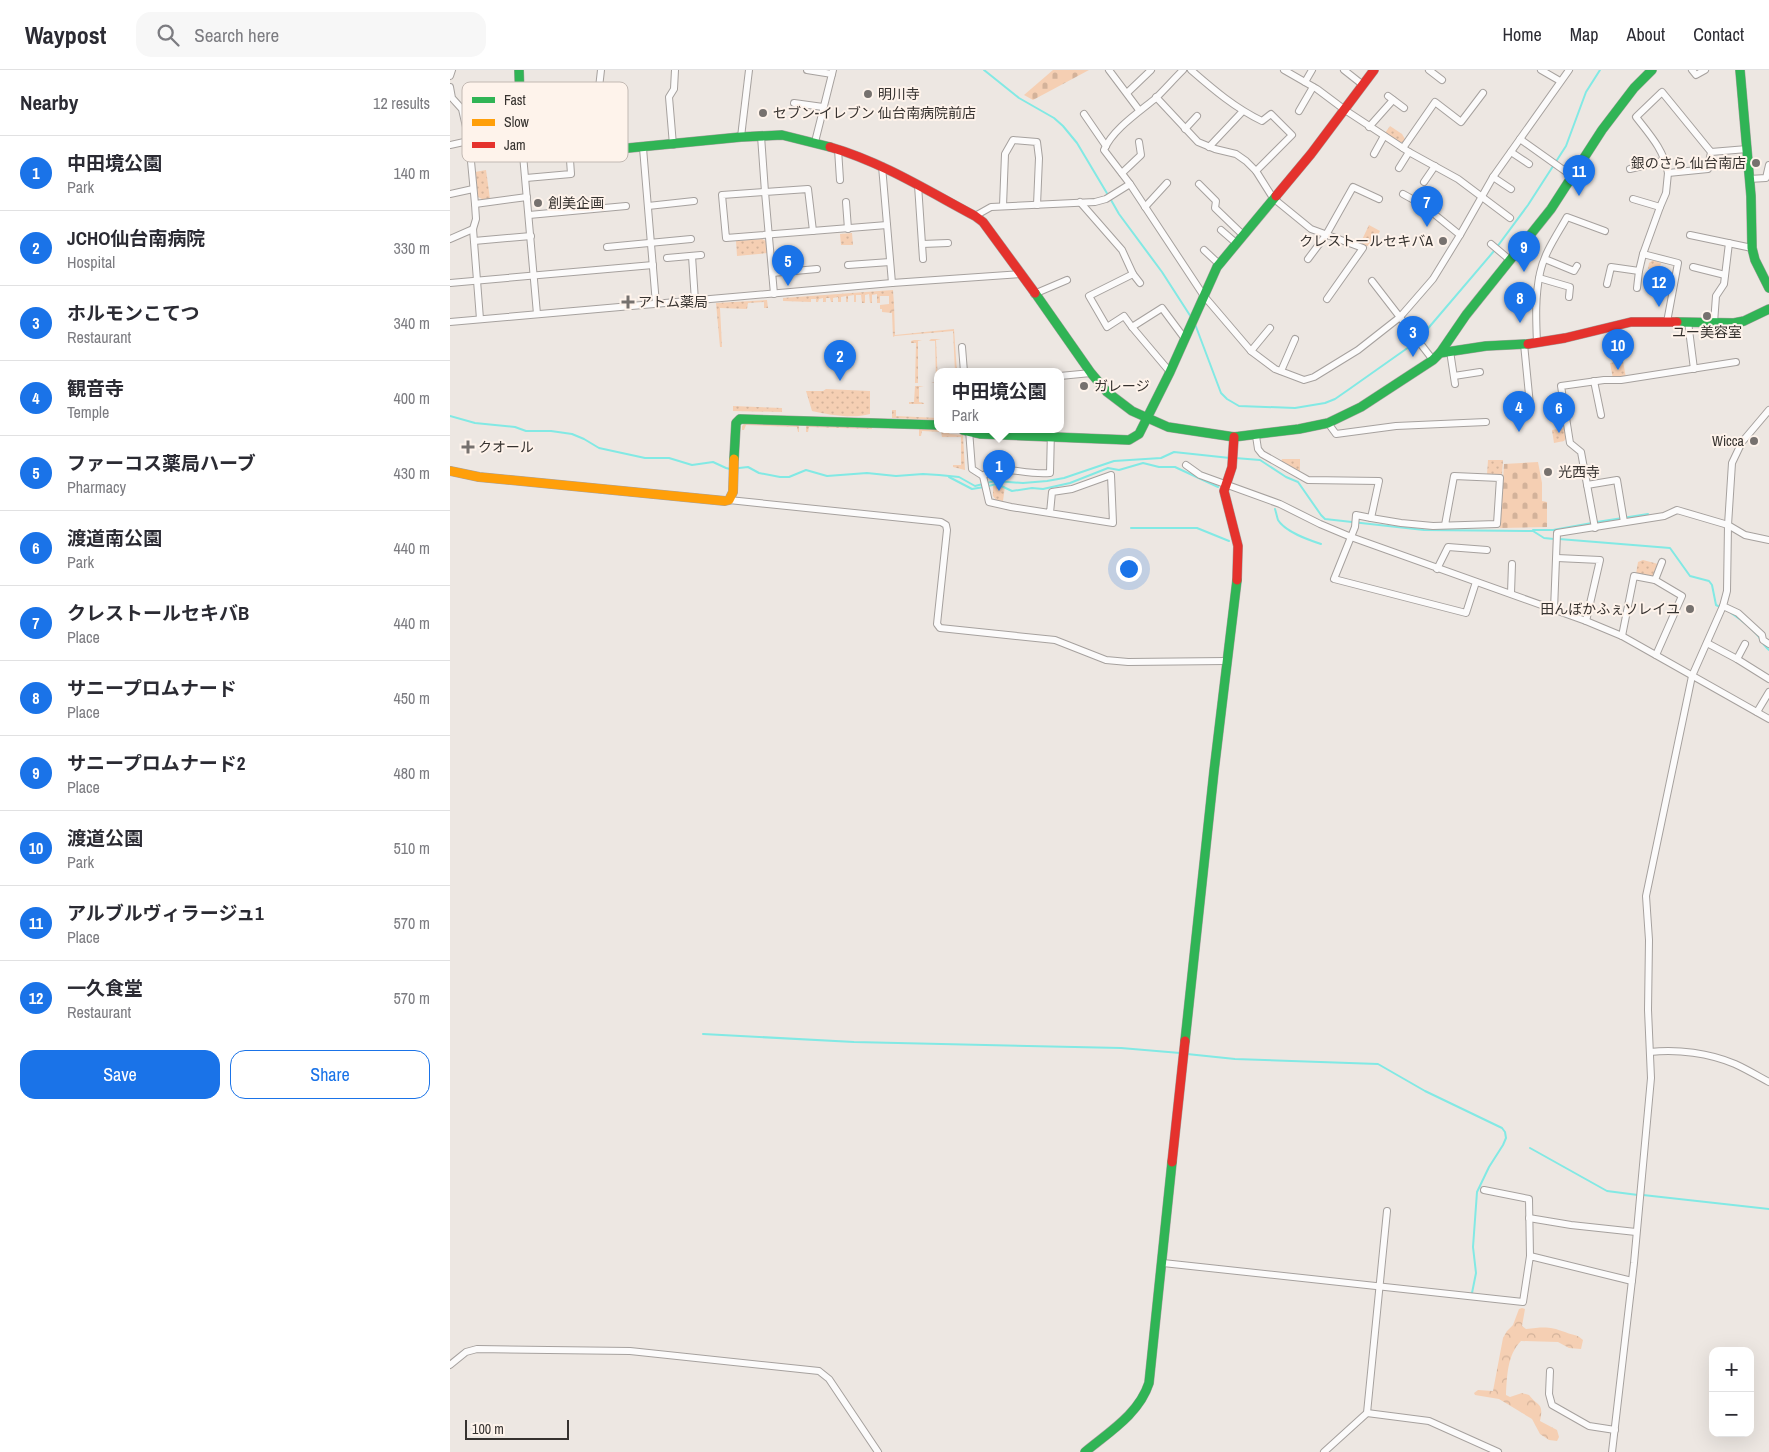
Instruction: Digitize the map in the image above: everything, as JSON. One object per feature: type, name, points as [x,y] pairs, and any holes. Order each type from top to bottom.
[{"type":"street","points":[[450,76],[452,70]]},
{"type":"street","points":[[673,145],[669,97],[674,89],[676,70]]},
{"type":"street","points":[[741,137],[749,70]]},
{"type":"street","points":[[807,70],[833,72],[815,142]]},
{"type":"street","points":[[1109,70],[1139,110]]},
{"type":"street","points":[[1127,93],[1151,70]]},
{"type":"street","points":[[1183,70],[1107,142],[1104,150],[1130,184],[1204,296],[1251,351],[1274,369],[1304,380],[1314,377],[1358,350],[1400,317],[1433,278],[1493,177],[1569,70]]},
{"type":"street","points":[[1191,70],[1242,112],[1262,121],[1271,114],[1292,135],[1256,171]]},
{"type":"street","points":[[1284,70],[1313,87],[1384,136],[1482,196],[1510,218]]},
{"type":"street","points":[[1304,82],[1312,70]]},
{"type":"street","points":[[1344,70],[1363,85]]},
{"type":"street","points":[[984,477],[992,468],[1050,474],[1051,433],[1130,440],[1138,434],[1170,372],[1219,264],[1311,154],[1374,70]]},
{"type":"street","points":[[1429,70],[1442,80]]},
{"type":"street","points":[[1541,70],[1560,81]]},
{"type":"street","points":[[628,149],[741,137],[782,135],[838,149],[882,166],[983,222],[1091,373],[1107,392],[1119,402],[1132,411],[1168,427],[1234,438],[1299,430],[1328,423],[1361,407],[1433,360],[1440,353],[1466,315],[1551,209],[1602,130],[1634,88],[1652,70]]},
{"type":"street","points":[[1692,70],[1696,75],[1705,70]]},
{"type":"street","points":[[1740,70],[1747,149],[1752,248],[1755,260],[1769,288]]},
{"type":"street","points":[[450,87],[452,98],[462,109]]},
{"type":"street","points":[[1299,111],[1313,87]]},
{"type":"street","points":[[1637,288],[1643,254],[1666,193],[1668,173],[1666,160],[1660,147],[1636,117],[1662,92],[1711,152],[1708,170],[1668,173]]},
{"type":"street","points":[[1399,168],[1406,150],[1435,102],[1461,122],[1483,93]]},
{"type":"street","points":[[1156,97],[1198,142],[1236,154],[1246,161],[1256,171],[1273,198],[1311,229],[1363,248],[1327,299]]},
{"type":"street","points":[[1369,126],[1390,98],[1404,108]]},
{"type":"street","points":[[794,103],[823,107]]},
{"type":"street","points":[[1209,147],[1242,112]]},
{"type":"street","points":[[1084,114],[1106,146]]},
{"type":"street","points":[[1186,129],[1197,116]]},
{"type":"street","points":[[761,136],[774,294]]},
{"type":"street","points":[[1374,154],[1384,136]]},
{"type":"street","points":[[1520,139],[1572,176]]},
{"type":"street","points":[[1003,206],[1005,154],[1013,140],[1037,142],[1040,158],[1037,205]]},
{"type":"street","points":[[1122,174],[1142,155],[1138,142]]},
{"type":"street","points":[[643,148],[656,304]]},
{"type":"street","points":[[838,149],[840,180]]},
{"type":"street","points":[[1711,152],[1747,149]]},
{"type":"street","points":[[1511,152],[1529,164]]},
{"type":"street","points":[[1630,170],[1666,160]]},
{"type":"street","points":[[470,162],[476,218],[474,241],[480,319]]},
{"type":"street","points":[[524,162],[537,314]]},
{"type":"street","points":[[526,178],[571,174],[570,162]]},
{"type":"street","points":[[1749,179],[1767,178],[1769,165]]},
{"type":"street","points":[[882,166],[892,283]]},
{"type":"street","points":[[1424,182],[1435,166]]},
{"type":"street","points":[[1493,177],[1511,189]]},
{"type":"street","points":[[1145,207],[1167,183]]},
{"type":"street","points":[[975,216],[991,207],[1106,199],[1130,184]]},
{"type":"street","points":[[1200,184],[1216,201],[1215,208],[1243,235]]},
{"type":"street","points":[[918,185],[923,259]]},
{"type":"street","points":[[1308,259],[1326,235],[1353,187],[1379,199]]},
{"type":"street","points":[[450,194],[473,189]]},
{"type":"street","points":[[813,232],[808,189],[722,195],[726,238],[813,232],[887,225]]},
{"type":"street","points":[[1403,194],[1423,205],[1460,235]]},
{"type":"street","points":[[475,204],[528,197]]},
{"type":"street","points":[[1633,199],[1660,207]]},
{"type":"street","points":[[648,206],[694,201]]},
{"type":"street","points":[[846,202],[848,229]]},
{"type":"street","points":[[1080,202],[1122,250],[1133,274],[1140,283]]},
{"type":"street","points":[[529,215],[626,206]]},
{"type":"street","points":[[1537,343],[1535,310],[1539,278],[1549,248],[1567,217],[1605,231]]},
{"type":"street","points":[[450,239],[474,229]]},
{"type":"street","points":[[1221,230],[1236,244]]},
{"type":"street","points":[[1690,235],[1752,248]]},
{"type":"street","points":[[474,241],[531,236]]},
{"type":"street","points":[[606,247],[691,239]]},
{"type":"street","points":[[1714,323],[1716,296],[1724,284],[1729,243]]},
{"type":"street","points":[[922,244],[948,244]]},
{"type":"street","points":[[1491,244],[1510,260]]},
{"type":"street","points":[[1204,250],[1219,264]]},
{"type":"street","points":[[1643,254],[1678,262],[1668,322]]},
{"type":"street","points":[[667,258],[701,255]]},
{"type":"street","points":[[692,256],[695,301]]},
{"type":"street","points":[[1545,259],[1574,271],[1577,266]]},
{"type":"street","points":[[848,265],[890,262]]},
{"type":"street","points":[[450,283],[653,265]]},
{"type":"street","points":[[1607,284],[1611,267],[1639,271]]},
{"type":"street","points":[[1693,267],[1725,275]]},
{"type":"street","points":[[772,273],[817,269]]},
{"type":"street","points":[[450,322],[892,283],[1021,274]]},
{"type":"street","points":[[1133,274],[1089,296],[1107,326],[1124,316],[1170,372]]},
{"type":"street","points":[[1539,278],[1570,287],[1569,297]]},
{"type":"street","points":[[1034,294],[1067,280]]},
{"type":"street","points":[[1372,281],[1433,360]]},
{"type":"street","points":[[1132,327],[1162,308],[1185,340]]},
{"type":"street","points":[[1440,353],[1486,346],[1537,343],[1632,322],[1734,323],[1744,321],[1769,310]]},
{"type":"street","points":[[1688,322],[1694,369]]},
{"type":"street","points":[[1251,351],[1270,328]]},
{"type":"street","points":[[1281,371],[1295,339]]},
{"type":"street","points":[[1520,408],[1530,405],[1524,344]]},
{"type":"street","points":[[962,347],[964,368]]},
{"type":"street","points":[[1450,351],[1455,384]]},
{"type":"street","points":[[1594,524],[1581,452],[1570,443],[1561,386],[1594,381],[1620,380],[1736,362]]},
{"type":"street","points":[[1454,376],[1480,372]]},
{"type":"street","points":[[1064,376],[1091,373]]},
{"type":"street","points":[[1594,381],[1600,415]]},
{"type":"street","points":[[1612,1452],[1632,1281],[1651,1078],[1648,1010],[1649,940],[1646,896],[1692,676],[1707,644],[1727,591],[1728,525],[1732,464],[1742,442],[1769,410]]},
{"type":"street","points":[[729,500],[733,492],[736,423],[740,419],[934,425]]},
{"type":"street","points":[[1328,423],[1336,434],[1396,426],[1486,422]]},
{"type":"street","points":[[967,433],[972,469],[984,477],[990,502],[1050,513],[1113,523],[1112,475],[1072,488],[1052,492],[1050,513]]},
{"type":"street","points":[[1256,436],[1258,449],[1262,454],[1308,480],[1379,481],[1371,518]]},
{"type":"street","points":[[1084,1452],[1136,1409],[1148,1392],[1226,661],[1238,567],[1238,546],[1224,491],[1232,467],[1234,438]]},
{"type":"street","points":[[1186,465],[1200,475],[1280,504],[1351,537],[1437,569],[1510,593],[1622,636],[1769,719]]},
{"type":"street","points":[[450,471],[479,477],[941,522],[946,525],[947,530],[937,624],[940,628],[1055,640],[1106,660],[1146,663],[1226,661]]},
{"type":"street","points":[[1445,525],[1454,476],[1500,478],[1497,524],[1433,526],[1356,515],[1351,537],[1334,579],[1466,612],[1476,582]]},
{"type":"street","points":[[1587,485],[1617,480],[1624,519]]},
{"type":"street","points":[[1554,610],[1558,533],[1624,519],[1664,516],[1677,510],[1728,525],[1745,535],[1769,540]]},
{"type":"street","points":[[1437,569],[1448,547],[1487,550]]},
{"type":"street","points":[[1557,558],[1600,560],[1586,621]]},
{"type":"street","points":[[1655,580],[1662,562]]},
{"type":"street","points":[[1510,593],[1512,564]]},
{"type":"street","points":[[1622,636],[1634,576],[1655,580],[1682,596],[1656,655]]},
{"type":"street","points":[[1722,607],[1738,613],[1769,644]]},
{"type":"street","points":[[1707,644],[1737,659],[1769,679]]},
{"type":"street","points":[[1737,659],[1745,644]]},
{"type":"street","points":[[1756,712],[1769,692]]},
{"type":"street","points":[[1650,1052],[1675,1051],[1715,1058],[1734,1064],[1769,1082]]},
{"type":"street","points":[[1163,1262],[1523,1302],[1530,1256],[1529,1199],[1484,1190]]},
{"type":"street","points":[[1324,1452],[1367,1413],[1387,1211]]},
{"type":"street","points":[[1530,1218],[1571,1225],[1636,1232]]},
{"type":"street","points":[[1530,1256],[1632,1281]]},
{"type":"street","points":[[450,1365],[466,1352],[477,1349],[603,1350],[652,1352],[819,1371],[829,1379],[878,1452]]},
{"type":"street","points":[[1550,1371],[1549,1394],[1552,1405],[1589,1426],[1615,1430]]},
{"type":"street","points":[[1367,1413],[1429,1420],[1498,1452]]},
{"type":"green space","points":[[1053,70],[1089,70],[1033,100],[1024,95]]},
{"type":"green space","points":[[1390,126],[1402,134],[1405,139],[1403,142],[1399,143],[1385,133]]},
{"type":"green space","points":[[486,170],[490,199],[484,200],[478,197],[475,172]]},
{"type":"green space","points":[[1369,225],[1380,231],[1371,247],[1360,244]]},
{"type":"green space","points":[[852,233],[853,245],[841,245],[840,234]]},
{"type":"green space","points":[[762,239],[766,241],[768,253],[737,256],[736,241]]},
{"type":"green space","points":[[1653,260],[1661,263],[1659,272],[1648,269],[1649,263]]},
{"type":"green space","points":[[893,290],[894,304],[889,304],[889,296],[880,296],[880,303],[877,303],[877,294],[872,295],[872,303],[870,303],[869,294],[865,295],[865,303],[862,303],[861,295],[856,295],[856,302],[854,302],[854,295],[848,296],[848,302],[846,302],[846,296],[841,297],[841,302],[838,302],[838,297],[833,298],[833,302],[831,302],[830,298],[826,298],[826,302],[823,302],[823,298],[819,299],[818,302],[816,302],[816,299],[811,299],[811,302],[783,301],[783,298]]},
{"type":"green space","points":[[767,300],[768,308],[764,308],[764,302],[748,303],[747,309],[720,308],[722,347],[720,347],[716,303]]},
{"type":"green space","points":[[894,304],[895,336],[893,337],[892,313],[882,312],[880,305]]},
{"type":"green space","points":[[954,329],[957,368],[955,368],[953,331],[895,335]]},
{"type":"green space","points":[[931,339],[941,339],[936,340],[937,368],[936,368],[935,341],[929,341]]},
{"type":"green space","points":[[914,340],[922,340],[918,341],[918,383],[915,383],[916,343],[911,343]]},
{"type":"green space","points":[[1623,361],[1626,378],[1613,379],[1610,363]]},
{"type":"green space","points":[[915,386],[924,386],[919,387],[919,402],[924,404],[909,404],[909,402],[914,402]]},
{"type":"green space","points":[[826,389],[870,391],[870,414],[848,416],[812,411],[806,391],[823,391]]},
{"type":"green space","points":[[733,406],[782,408],[782,412],[733,411]]},
{"type":"green space","points":[[892,410],[896,410],[896,416],[934,418],[934,420],[892,418]]},
{"type":"green space","points":[[745,423],[799,425],[799,432],[797,427],[746,425],[744,430],[742,430],[742,426]]},
{"type":"green space","points":[[806,425],[872,429],[809,427],[808,432],[806,432]]},
{"type":"green space","points":[[1565,428],[1567,437],[1564,441],[1554,443],[1552,430]]},
{"type":"green space","points":[[919,429],[934,430],[934,432],[922,431],[921,436],[919,436]]},
{"type":"green space","points":[[941,433],[963,435],[965,470],[953,467],[953,465],[961,465],[961,437],[942,437]]},
{"type":"green space","points":[[1282,459],[1300,459],[1300,472],[1281,462]]},
{"type":"green space","points":[[1488,460],[1503,460],[1502,475],[1487,475]]},
{"type":"green space","points":[[1538,462],[1542,483],[1542,501],[1547,502],[1547,527],[1500,528],[1504,464]]},
{"type":"green space","points":[[993,486],[1005,486],[1003,501],[996,500],[993,496]]},
{"type":"green space","points":[[1643,560],[1658,564],[1655,575],[1650,577],[1636,574],[1638,562]]},
{"type":"green space","points":[[1519,1309],[1525,1309],[1522,1326],[1526,1329],[1550,1328],[1576,1335],[1583,1340],[1581,1349],[1569,1348],[1558,1342],[1521,1341],[1510,1359],[1506,1395],[1510,1397],[1522,1393],[1529,1395],[1541,1408],[1540,1421],[1557,1430],[1559,1437],[1557,1441],[1549,1440],[1540,1434],[1532,1419],[1499,1399],[1475,1395],[1474,1393],[1478,1390],[1493,1391],[1503,1338],[1513,1325]]},
{"type":"waterway","points":[[984,70],[1019,98],[1054,118],[1063,126],[1077,143],[1108,195]]},
{"type":"waterway","points":[[1419,339],[1494,251],[1528,205],[1566,146],[1586,92],[1600,70]]},
{"type":"waterway","points":[[1111,200],[1191,317]]},
{"type":"waterway","points":[[1195,324],[1221,393],[1239,406],[1295,408],[1325,403],[1335,399],[1416,342]]},
{"type":"waterway","points":[[450,416],[475,423],[515,427],[526,431],[551,431],[572,434],[599,448],[645,458],[669,458],[692,465],[713,462],[730,469]]},
{"type":"waterway","points":[[739,468],[748,467],[759,473],[780,477],[789,477],[806,470],[827,476],[867,473],[896,476],[939,475],[959,477],[975,486],[995,481],[1023,483],[1047,481],[1064,478],[1114,461],[1161,458],[1174,452],[1230,458]]},
{"type":"waterway","points":[[1235,458],[1260,460],[1286,477],[1298,482],[1325,519],[1424,530],[1533,531],[1544,538],[1554,539]]},
{"type":"waterway","points":[[988,486],[997,484],[1012,491],[1032,488],[1043,489],[1070,483],[1108,468],[1119,470],[1143,463],[1159,467],[1175,467],[1218,487]]},
{"type":"waterway","points":[[949,477],[972,489],[984,487]]},
{"type":"waterway","points":[[1275,509],[1278,520],[1286,528],[1321,544]]},
{"type":"waterway","points":[[1597,522],[1648,514]]},
{"type":"waterway","points":[[1533,530],[1553,530],[1592,523]]},
{"type":"waterway","points":[[1131,528],[1197,528],[1229,541]]},
{"type":"waterway","points":[[1559,539],[1670,548],[1690,576],[1709,581],[1712,585],[1716,605],[1720,607]]},
{"type":"waterway","points":[[1731,613],[1753,630],[1769,650]]},
{"type":"waterway","points":[[703,1034],[854,1042],[1121,1048],[1180,1053]]},
{"type":"waterway","points":[[1187,1054],[1235,1059],[1378,1064],[1425,1091],[1502,1128],[1506,1138],[1477,1192],[1473,1247],[1476,1273],[1472,1293]]},
{"type":"waterway","points":[[1530,1148],[1607,1191],[1638,1195]]},
{"type":"waterway","points":[[1643,1195],[1769,1209]]},
{"type":"traffic: fast","points":[[519,70],[519,82]]},
{"type":"traffic: fast","points":[[1440,353],[1466,315],[1551,209],[1602,130],[1634,88],[1652,70]]},
{"type":"traffic: fast","points":[[1740,70],[1751,196],[1752,248],[1755,260],[1769,288]]},
{"type":"traffic: fast","points":[[628,148],[782,135],[830,147]]},
{"type":"traffic: fast","points":[[976,433],[1129,440],[1139,434],[1170,372],[1217,267],[1276,196]]},
{"type":"traffic: fast","points":[[1035,293],[1091,373],[1107,392],[1132,411],[1168,427],[1234,437],[1299,429],[1328,423],[1361,407],[1433,360],[1440,353],[1486,346],[1528,344]]},
{"type":"traffic: fast","points":[[1677,322],[1734,323],[1744,321],[1769,309]]},
{"type":"traffic: fast","points":[[734,459],[736,423],[740,419],[934,425]]},
{"type":"traffic: fast","points":[[1185,1041],[1237,580]]},
{"type":"traffic: fast","points":[[1085,1452],[1131,1413],[1149,1383],[1172,1162]]},
{"type":"traffic: slow","points":[[450,471],[479,477],[725,501],[729,500],[733,492],[734,459]]},
{"type":"traffic: jam","points":[[1276,196],[1311,154],[1374,70]]},
{"type":"traffic: jam","points":[[830,147],[886,169],[975,216],[983,222],[1035,293]]},
{"type":"traffic: jam","points":[[1528,344],[1565,338],[1631,322],[1677,322]]},
{"type":"traffic: jam","points":[[1234,437],[1232,467],[1224,491],[1238,546],[1237,580]]},
{"type":"traffic: jam","points":[[1172,1162],[1185,1041]]},
{"type":"place","name":"明川寺","points":[[868,94]]},
{"type":"place","name":"セブン-イレブン 仙台南病院前店","points":[[763,113]]},
{"type":"place","name":"銀のさら 仙台南店","points":[[1756,163]]},
{"type":"place","name":"アルブルヴィラージュ1","points":[[1579,196]]},
{"type":"place","name":"創美企画","points":[[538,203]]},
{"type":"place","name":"クレストールセキバB","points":[[1427,227]]},
{"type":"place","name":"クレストールセキバA","points":[[1443,241]]},
{"type":"place","name":"サニープロムナード2","points":[[1524,272]]},
{"type":"place","name":"ファーコス薬局ハーブ","points":[[788,286]]},
{"type":"place","name":"アトム薬局","points":[[628,302]]},
{"type":"place","name":"一久食堂","points":[[1659,307]]},
{"type":"place","name":"ユー美容室","points":[[1707,316]]},
{"type":"place","name":"サニープロムナード","points":[[1520,323]]},
{"type":"place","name":"ホルモンこてつ","points":[[1413,357]]},
{"type":"place","name":"渡道公園","points":[[1618,370]]},
{"type":"place","name":"JCHO仙台南病院","points":[[840,381]]},
{"type":"place","name":"ガレージ","points":[[1084,386]]},
{"type":"place","name":"観音寺","points":[[1519,432]]},
{"type":"place","name":"渡道南公園","points":[[1559,433]]},
{"type":"place","name":"Wicca","points":[[1754,441]]},
{"type":"place","name":"クオール","points":[[468,447]]},
{"type":"place","name":"光西寺","points":[[1548,472]]},
{"type":"place","name":"中田境公園","points":[[999,491]]},
{"type":"place","name":"田んぼかふぇソレイユ","points":[[1690,609]]}]
